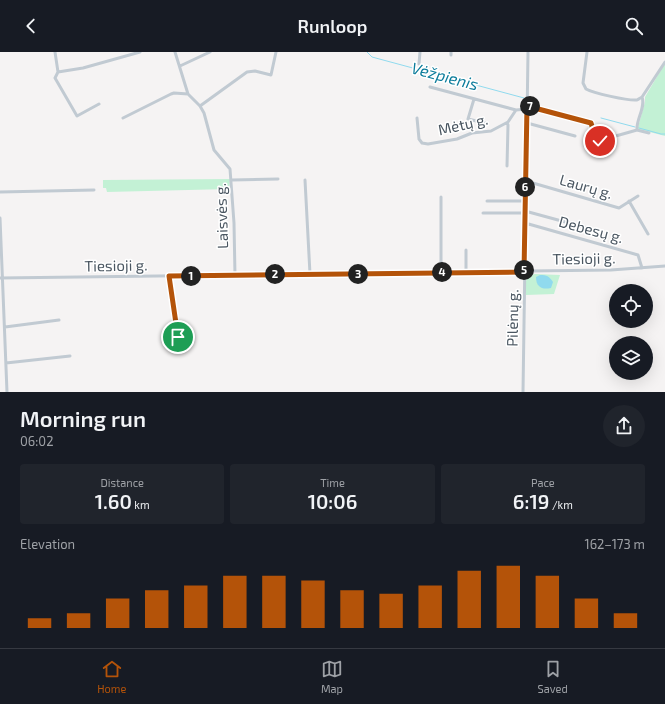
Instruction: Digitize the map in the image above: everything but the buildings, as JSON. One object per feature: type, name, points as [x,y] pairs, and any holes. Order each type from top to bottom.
[{"type":"street","points":[[55,52],[58,72],[55,78],[77,116],[100,104]]},
{"type":"street","points":[[58,72],[83,68],[140,52]]},
{"type":"street","name":"Laisvės g.","points":[[175,52],[188,94],[200,106],[206,118],[214,150],[229,166],[232,180],[235,275]]},
{"type":"street","points":[[180,66],[210,52]]},
{"type":"street","points":[[200,106],[247,72],[255,71],[271,75],[276,52]]},
{"type":"street","points":[[419,64],[420,52]]},
{"type":"street","name":"Pilėnų g.","points":[[523,392],[528,52]]},
{"type":"street","points":[[587,52],[583,83],[586,89],[592,92],[628,100],[637,100],[642,97],[665,62]]},
{"type":"street","points":[[430,87],[516,110],[527,108],[591,123],[598,141],[637,130],[649,133]]},
{"type":"street","points":[[123,118],[171,94],[188,94]]},
{"type":"street","points":[[637,130],[637,124],[644,101],[642,97]]},
{"type":"street","points":[[474,99],[468,119],[485,123]]},
{"type":"street","name":"Mėtų g.","points":[[417,118],[419,139],[422,143],[428,144],[457,139],[472,133],[491,131],[507,123],[516,110]]},
{"type":"street","points":[[507,123],[507,166]]},
{"type":"street","points":[[527,123],[575,136]]},
{"type":"street","points":[[232,180],[278,178]]},
{"type":"street","points":[[305,180],[310,274]]},
{"type":"street","name":"Laurų g.","points":[[526,181],[619,208],[638,196]]},
{"type":"street","points":[[0,192],[94,190]]},
{"type":"street","points":[[441,197],[441,272]]},
{"type":"street","points":[[487,201],[525,201]]},
{"type":"street","points":[[629,202],[648,234]]},
{"type":"street","points":[[483,213],[525,212],[590,229]]},
{"type":"street","points":[[0,218],[1,278],[5,327],[7,392]]},
{"type":"street","name":"Debesų g.","points":[[525,223],[638,255],[642,268]]},
{"type":"street","points":[[466,250],[466,272]]},
{"type":"street","name":"Tiesioji g.","points":[[1,278],[524,272],[611,270],[665,266]]},
{"type":"street","points":[[169,276],[180,348]]},
{"type":"street","points":[[5,327],[59,320]]},
{"type":"street","points":[[6,363],[70,356]]},
{"type":"green space","points":[[665,63],[665,136],[638,129],[638,127],[645,97]]},
{"type":"green space","points":[[230,179],[229,189],[107,192],[106,188],[103,188],[103,180]]},
{"type":"green space","points":[[531,275],[560,275],[554,294],[526,295],[527,279]]},
{"type":"water","points":[[540,275],[548,276],[550,278],[553,282],[551,288],[545,289],[538,285],[536,277]]},
{"type":"waterway","name":"Vėžpienis","points":[[367,52],[372,57],[524,98]]},
{"type":"waterway","name":"Vėžpienis","points":[[601,118],[635,127]]},
{"type":"waterway","name":"Vėžpienis","points":[[639,128],[665,134]]},
{"type":"route","points":[[178,337],[169,276],[524,272],[527,106],[591,123],[596,139],[600,141]]}]
